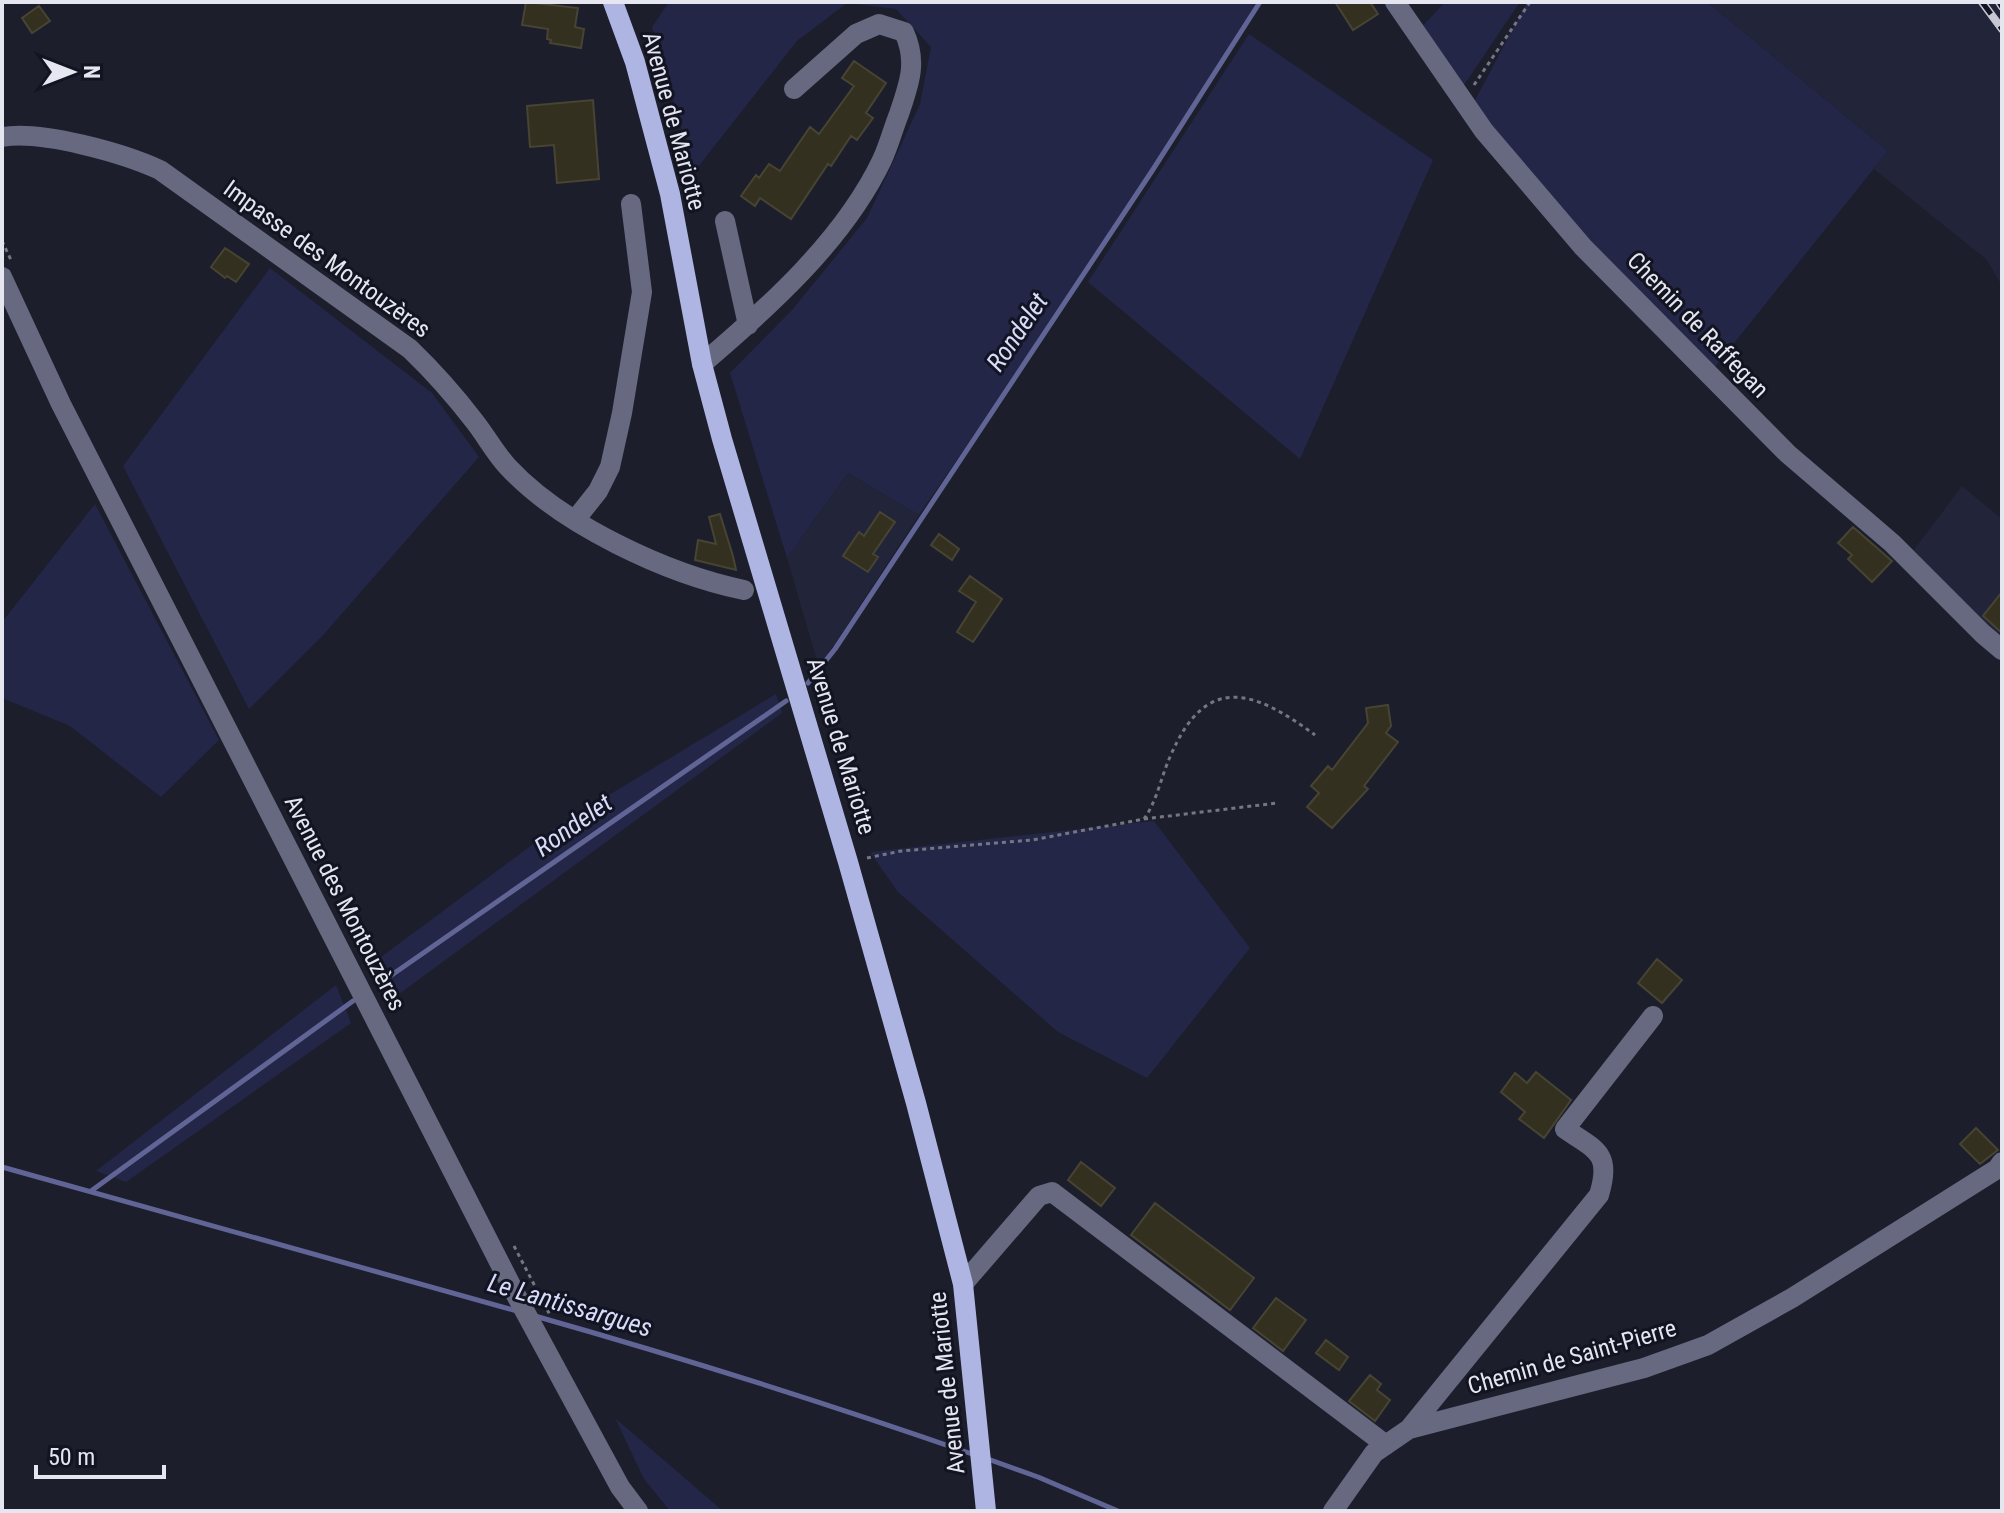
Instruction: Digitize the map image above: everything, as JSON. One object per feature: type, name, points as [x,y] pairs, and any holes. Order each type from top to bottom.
[{"type":"main road","name":"Avenue de Mariotte","points":[[613,2],[635,62],[670,194],[702,364],[848,862],[963,1284],[986,1511]]},
{"type":"street","name":"Chemin de Raffegan","points":[[1395,2],[1484,131],[1583,247],[1788,454],[1892,543],[2002,650]]},
{"type":"street","points":[[702,364],[748,325],[807,267],[856,204],[883,159],[911,73],[912,48],[904,32],[879,24],[856,34],[794,89]]},
{"type":"street","name":"Impasse des Montouzères","points":[[2,137],[42,137],[136,159],[160,170],[410,349],[443,381],[507,466],[548,501],[636,554],[705,580],[744,590]]},
{"type":"street","points":[[575,520],[598,491],[610,467],[622,413],[642,292],[631,204]]},
{"type":"street","points":[[725,221],[748,325]]},
{"type":"street","name":"Avenue des Montouzères","points":[[2,277],[68,418],[516,1295],[547,1332],[620,1487],[638,1511]]},
{"type":"street","name":"Avenue des Montouzères","points":[[2,286],[17,312]]},
{"type":"street","points":[[1409,1429],[1599,1195],[1606,1174],[1599,1153],[1565,1129],[1653,1016]]},
{"type":"street","name":"Chemin de Saint-Pierre","points":[[1333,1511],[1374,1453],[1409,1429],[1644,1368],[1708,1345],[1792,1298],[1997,1169],[2002,1162]]},
{"type":"street","points":[[963,1284],[1039,1196],[1052,1192],[1386,1445]]},
{"type":"path","points":[[1463,101],[1530,2]]},
{"type":"path","points":[[1144,819],[1188,721],[1206,705],[1223,698],[1255,698],[1283,711],[1315,735]]},
{"type":"path","points":[[848,862],[901,851],[1032,840],[1144,819],[1277,803]]},
{"type":"path","points":[[538,1292],[547,1332]]},
{"type":"shaded area","points":[[669,2],[1257,2],[1082,277],[919,515],[848,473],[787,558],[730,373],[792,310],[867,218],[920,104],[931,47],[896,9],[847,3],[797,41],[694,172],[652,27]]},
{"type":"shaded area","points":[[1445,2],[1520,2],[1460,91],[1418,31]]},
{"type":"shaded area","points":[[1527,2],[1707,2],[1888,151],[1711,372],[1600,263],[1473,104]]},
{"type":"shaded area","points":[[1707,2],[2002,2],[2002,286],[1987,260],[1874,169],[1888,151]]},
{"type":"shaded area","points":[[1249,34],[1433,160],[1300,459],[1088,282]]},
{"type":"shaded area","points":[[270,268],[432,393],[479,457],[324,634],[249,709],[123,466]]},
{"type":"shaded area","points":[[848,473],[919,515],[819,668],[787,558]]},
{"type":"shaded area","points":[[1962,486],[2002,519],[2002,641],[1913,551]]},
{"type":"shaded area","points":[[95,504],[219,740],[161,797],[70,726],[2,698],[2,622]]},
{"type":"shaded area","points":[[776,694],[782,713],[395,997],[377,960],[556,827]]},
{"type":"shaded area","points":[[1154,821],[1250,948],[1147,1078],[1058,1032],[898,892],[870,852]]},
{"type":"shaded area","points":[[336,985],[351,1023],[126,1182],[96,1171]]},
{"type":"shaded area","points":[[615,1418],[723,1511],[670,1511],[644,1479]]},
{"type":"building","points":[[526,2],[578,8],[575,27],[584,29],[581,48],[550,43],[551,40],[547,39],[548,29],[522,25]]},
{"type":"building","points":[[1335,2],[1370,2],[1378,14],[1353,30]]},
{"type":"building","points":[[39,6],[50,21],[32,33],[22,18]]},
{"type":"building","points":[[854,61],[886,83],[866,113],[873,118],[857,140],[851,136],[831,166],[828,164],[791,219],[760,198],[755,206],[741,196],[756,175],[759,178],[769,164],[780,171],[810,127],[819,134],[854,86],[842,78]]},
{"type":"building","points":[[593,100],[599,179],[557,183],[554,145],[530,147],[527,106]]},
{"type":"building","points":[[225,248],[249,264],[236,282],[211,267]]},
{"type":"building","points":[[880,512],[895,522],[873,554],[878,557],[868,572],[843,556],[859,532],[864,536]]},
{"type":"building","points":[[720,514],[736,570],[695,560],[698,540],[716,544],[709,517]]},
{"type":"building","points":[[1853,527],[1892,561],[1872,582],[1848,559],[1852,555],[1838,543]]},
{"type":"building","points":[[939,534],[959,549],[952,560],[931,545]]},
{"type":"building","points":[[970,576],[1002,599],[973,642],[957,632],[976,602],[959,591]]},
{"type":"building","points":[[2002,592],[2002,633],[1983,616]]},
{"type":"building","points":[[1388,705],[1391,726],[1386,733],[1398,742],[1364,786],[1368,789],[1332,828],[1307,807],[1319,793],[1311,786],[1328,766],[1332,770],[1368,723],[1366,708]]},
{"type":"building","points":[[1657,959],[1682,980],[1662,1003],[1638,983]]},
{"type":"building","points":[[1536,1072],[1571,1100],[1544,1138],[1519,1119],[1525,1112],[1501,1092],[1515,1073],[1527,1083]]},
{"type":"building","points":[[1976,1128],[1998,1150],[1980,1164],[1960,1144]]},
{"type":"building","points":[[1081,1162],[1115,1188],[1101,1206],[1068,1180]]},
{"type":"building","points":[[1155,1203],[1254,1278],[1230,1310],[1131,1235]]},
{"type":"building","points":[[1276,1298],[1306,1320],[1283,1351],[1253,1328]]},
{"type":"building","points":[[1326,1340],[1348,1357],[1339,1370],[1316,1353]]},
{"type":"building","points":[[1370,1375],[1381,1384],[1377,1390],[1390,1400],[1375,1421],[1349,1401]]},
{"type":"waterway","name":"Rondelet","points":[[808,683],[835,649],[1152,171],[1260,2]]},
{"type":"waterway","name":"Rondelet","points":[[383,981],[786,701]]},
{"type":"waterway","name":"Rondelet","points":[[91,1191],[353,1001]]},
{"type":"waterway","name":"Le Lantissargues","points":[[2,1167],[517,1311]]},
{"type":"waterway","name":"Le Lantissargues","points":[[535,1316],[756,1382],[975,1455]]},
{"type":"waterway","name":"Le Lantissargues","points":[[985,1458],[1118,1511]]},
{"type":"railway","points":[[1982,2],[2002,29]]},
{"type":"railway","points":[[1999,2],[2002,7]]}]
